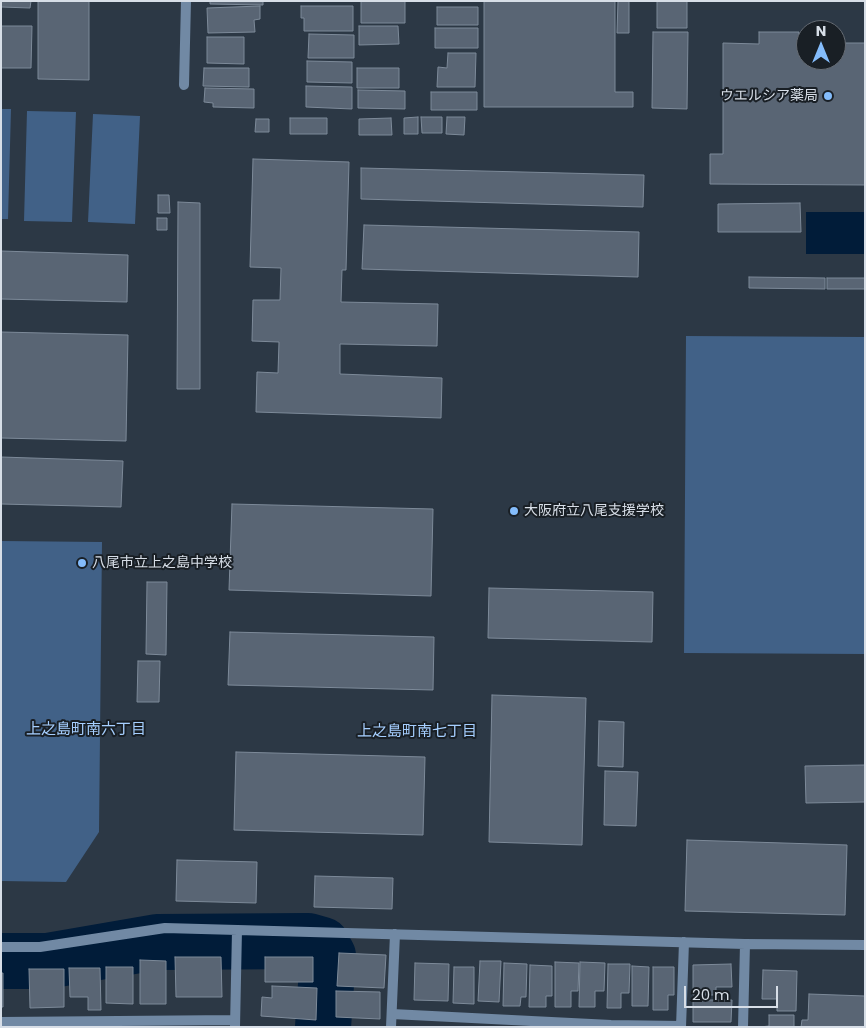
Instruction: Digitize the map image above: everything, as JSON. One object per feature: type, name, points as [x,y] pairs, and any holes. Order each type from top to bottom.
[{"type":"street","points":[[184,84],[186,1]]},
{"type":"street","points":[[1,947],[40,947],[165,928],[237,932],[865,945]]},
{"type":"street","points":[[1,1022],[95,1024],[235,1023],[237,932]]},
{"type":"street","points":[[391,1027],[395,934]]},
{"type":"street","points":[[392,1014],[611,1026],[681,1026],[684,942]]},
{"type":"street","points":[[743,1027],[745,944]]},
{"type":"shaded area","points":[[1,109],[11,109],[8,219],[1,219]]},
{"type":"shaded area","points":[[27,111],[76,112],[72,222],[24,221]]},
{"type":"shaded area","points":[[93,114],[140,116],[135,224],[88,222]]},
{"type":"shaded area","points":[[806,212],[865,212],[865,254],[806,254]]},
{"type":"shaded area","points":[[686,336],[865,337],[864,654],[684,653]]},
{"type":"shaded area","points":[[1,541],[102,542],[99,832],[66,882],[1,881]]},
{"type":"building","points":[[1,1],[31,1],[30,8],[1,7]]},
{"type":"building","points":[[38,1],[89,1],[89,80],[38,79]]},
{"type":"building","points":[[210,1],[263,1],[263,5],[210,4]]},
{"type":"building","points":[[361,1],[405,1],[405,23],[361,23]]},
{"type":"building","points":[[484,1],[615,1],[615,92],[633,92],[633,107],[484,107]]},
{"type":"building","points":[[618,1],[629,1],[629,33],[617,33]]},
{"type":"building","points":[[657,1],[687,1],[687,28],[657,28]]},
{"type":"building","points":[[260,6],[260,19],[254,20],[255,32],[208,33],[207,8]]},
{"type":"building","points":[[301,6],[353,6],[353,31],[304,31],[304,18],[301,18]]},
{"type":"building","points":[[437,7],[478,7],[478,25],[437,25]]},
{"type":"building","points":[[1,26],[32,26],[31,68],[1,68]]},
{"type":"building","points":[[359,26],[398,26],[399,44],[359,45]]},
{"type":"building","points":[[435,28],[478,28],[478,48],[435,48]]},
{"type":"building","points":[[653,32],[688,32],[687,109],[652,108]]},
{"type":"building","points":[[759,32],[796,32],[796,70],[846,70],[846,43],[865,43],[865,185],[710,184],[710,154],[723,154],[723,43],[759,44]]},
{"type":"building","points":[[309,34],[354,35],[354,58],[308,58]]},
{"type":"building","points":[[207,37],[244,37],[244,64],[207,63]]},
{"type":"building","points":[[448,53],[476,53],[475,87],[437,87],[438,67],[447,68]]},
{"type":"building","points":[[307,61],[352,62],[352,83],[307,82]]},
{"type":"building","points":[[204,68],[249,68],[249,87],[203,86]]},
{"type":"building","points":[[357,68],[399,68],[399,88],[357,88]]},
{"type":"building","points":[[306,86],[352,87],[352,109],[306,107]]},
{"type":"building","points":[[205,88],[254,89],[254,108],[213,107],[213,103],[204,102]]},
{"type":"building","points":[[358,90],[405,91],[405,109],[358,108]]},
{"type":"building","points":[[431,92],[477,92],[477,110],[431,110]]},
{"type":"building","points":[[418,117],[418,134],[404,134],[404,118]]},
{"type":"building","points":[[421,117],[442,117],[442,133],[422,133]]},
{"type":"building","points":[[447,117],[465,117],[464,135],[446,134]]},
{"type":"building","points":[[290,118],[327,118],[327,134],[290,134]]},
{"type":"building","points":[[391,118],[392,135],[359,135],[359,119]]},
{"type":"building","points":[[256,119],[269,119],[269,132],[255,132]]},
{"type":"building","points":[[253,159],[349,162],[346,270],[342,270],[341,302],[438,304],[437,346],[340,344],[340,374],[442,378],[441,418],[256,412],[257,372],[278,373],[279,342],[252,341],[253,300],[280,300],[281,268],[250,267]]},
{"type":"building","points":[[361,168],[644,175],[643,207],[361,199]]},
{"type":"building","points":[[158,195],[169,195],[170,213],[158,213]]},
{"type":"building","points":[[178,202],[200,203],[200,389],[177,389]]},
{"type":"building","points":[[800,203],[801,232],[718,232],[718,204]]},
{"type":"building","points":[[157,218],[167,218],[167,230],[157,230]]},
{"type":"building","points":[[364,225],[639,232],[638,277],[362,269]]},
{"type":"building","points":[[1,251],[128,255],[127,302],[1,299]]},
{"type":"building","points":[[749,277],[825,278],[825,289],[749,288]]},
{"type":"building","points":[[827,278],[865,278],[865,289],[827,289]]},
{"type":"building","points":[[1,332],[128,335],[126,441],[1,438]]},
{"type":"building","points":[[1,457],[123,461],[121,507],[1,504]]},
{"type":"building","points":[[232,504],[433,509],[431,596],[229,590]]},
{"type":"building","points":[[147,582],[167,582],[166,655],[146,654]]},
{"type":"building","points":[[489,588],[653,592],[652,642],[488,638]]},
{"type":"building","points":[[230,632],[434,637],[433,690],[228,685]]},
{"type":"building","points":[[138,661],[160,661],[159,702],[137,702]]},
{"type":"building","points":[[492,695],[586,698],[582,845],[489,842]]},
{"type":"building","points":[[599,721],[624,722],[623,767],[598,766]]},
{"type":"building","points":[[236,752],[425,757],[423,835],[234,830]]},
{"type":"building","points":[[865,765],[865,802],[806,803],[805,766]]},
{"type":"building","points":[[605,771],[638,772],[636,826],[604,825]]},
{"type":"building","points":[[687,840],[847,845],[845,915],[685,911]]},
{"type":"building","points":[[177,860],[257,862],[256,903],[176,901]]},
{"type":"building","points":[[315,876],[393,878],[392,909],[314,907]]},
{"type":"building","points":[[339,953],[386,955],[384,988],[337,986]]},
{"type":"building","points":[[175,957],[221,957],[222,997],[176,997]]},
{"type":"building","points":[[265,957],[313,957],[313,982],[265,982]]},
{"type":"building","points":[[140,960],[166,961],[166,1004],[140,1004]]},
{"type":"building","points":[[480,961],[501,961],[499,1002],[478,1001]]},
{"type":"building","points":[[555,962],[579,963],[578,991],[571,991],[571,1007],[555,1007]]},
{"type":"building","points":[[580,962],[605,963],[604,991],[595,991],[595,1007],[579,1007]]},
{"type":"building","points":[[415,963],[449,964],[448,1001],[414,1000]]},
{"type":"building","points":[[504,963],[527,964],[526,997],[521,997],[520,1006],[503,1006]]},
{"type":"building","points":[[608,964],[630,964],[629,993],[621,993],[621,1008],[607,1008]]},
{"type":"building","points":[[731,964],[732,987],[716,987],[716,995],[693,995],[693,965]]},
{"type":"building","points":[[530,965],[552,966],[552,996],[546,996],[546,1007],[529,1007]]},
{"type":"building","points":[[632,966],[649,967],[648,1006],[632,1006]]},
{"type":"building","points":[[106,967],[133,967],[133,1004],[106,1003]]},
{"type":"building","points":[[454,967],[474,967],[474,1004],[453,1003]]},
{"type":"building","points":[[653,967],[674,967],[674,995],[668,995],[668,1010],[653,1010]]},
{"type":"building","points":[[69,968],[100,968],[101,1010],[88,1010],[88,997],[70,997]]},
{"type":"building","points":[[29,969],[64,969],[64,1007],[30,1008]]},
{"type":"building","points":[[763,970],[797,971],[796,1011],[777,1011],[777,999],[762,999]]},
{"type":"building","points":[[1,973],[3,973],[3,1007],[1,1007]]},
{"type":"building","points":[[272,986],[317,988],[316,1020],[261,1016],[262,997],[272,998]]},
{"type":"building","points":[[336,991],[380,992],[380,1019],[336,1017]]},
{"type":"building","points":[[809,994],[865,996],[865,1027],[801,1027],[802,1020],[808,1020]]},
{"type":"building","points":[[693,1000],[732,1000],[731,1022],[693,1022]]},
{"type":"building","points":[[769,1015],[794,1015],[794,1027],[760,1027],[769,1026]]},
{"type":"waterway","points":[[1,961],[47,961],[157,942],[308,941],[322,945],[328,956],[323,1027]]},
{"type":"place","name":"ウエルシア薬局","points":[[828,96]]},
{"type":"place","name":"大阪府立八尾支援学校","points":[[514,511]]},
{"type":"place","name":"八尾市立上之島中学校","points":[[82,563]]},
{"type":"district","name":"上之島町南六丁目","points":[[86,730]]},
{"type":"district","name":"上之島町南七丁目","points":[[417,732]]}]
